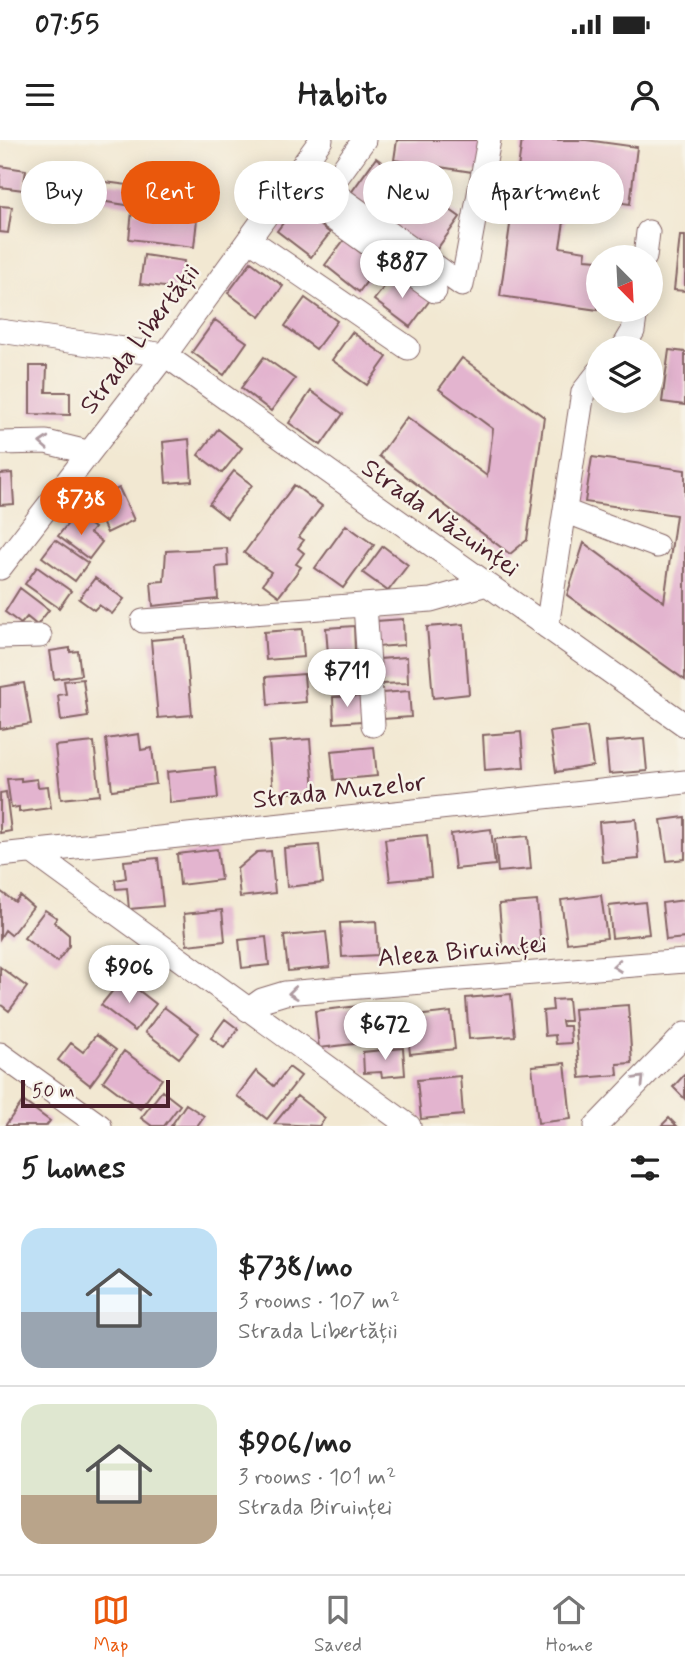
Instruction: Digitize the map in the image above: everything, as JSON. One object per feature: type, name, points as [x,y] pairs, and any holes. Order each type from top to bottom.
[{"type":"street","name":"Strada Libertății","points":[[306,161],[321,140]]},
{"type":"street","points":[[349,161],[364,140]]},
{"type":"street","points":[[349,205],[462,285],[489,140]]},
{"type":"street","points":[[349,223],[435,291]]},
{"type":"street","name":"Strada Libertății","points":[[0,568],[87,452],[165,355],[260,224]]},
{"type":"street","points":[[646,245],[648,232]]},
{"type":"street","points":[[249,239],[408,348]]},
{"type":"street","points":[[0,331],[165,355]]},
{"type":"street","name":"Strada Năzuinței","points":[[165,355],[685,725]]},
{"type":"street","points":[[547,627],[583,392],[586,388]]},
{"type":"street","points":[[0,443],[46,442],[87,452]]},
{"type":"street","points":[[565,511],[657,546]]},
{"type":"street","points":[[144,621],[431,600],[487,584]]},
{"type":"street","points":[[365,605],[373,725]]},
{"type":"street","points":[[0,637],[40,636]]},
{"type":"street","name":"Strada Muzelor","points":[[0,855],[685,782]]},
{"type":"street","points":[[31,851],[409,1126]]},
{"type":"street","name":"Aleea Biruinței","points":[[248,1010],[262,1000],[285,993],[685,961]]},
{"type":"street","points":[[596,1126],[685,1034]]},
{"type":"street","points":[[0,1054],[68,1117],[100,1126]]},
{"type":"building","points":[[397,140],[484,140],[481,161],[467,161],[467,171],[453,169],[453,161],[394,160]]},
{"type":"building","points":[[522,140],[586,140],[637,147],[630,204],[624,203],[624,161],[519,161]]},
{"type":"building","points":[[0,166],[21,169],[21,190],[0,187]]},
{"type":"building","points":[[363,176],[363,208],[349,196]]},
{"type":"building","points":[[107,182],[121,184],[121,204],[107,202]]},
{"type":"building","points":[[0,206],[12,207],[8,233],[0,232]]},
{"type":"building","points":[[453,212],[460,217],[432,256],[386,224],[453,224]]},
{"type":"building","points":[[131,224],[196,224],[194,247],[129,239]]},
{"type":"building","points":[[282,224],[319,224],[330,233],[311,257],[277,231]]},
{"type":"building","points":[[510,224],[564,224],[560,247],[586,251],[586,308],[500,296]]},
{"type":"building","points":[[680,236],[685,236],[685,291],[674,290]]},
{"type":"building","points":[[344,240],[378,266],[359,292],[325,265]]},
{"type":"building","points":[[144,255],[184,261],[180,289],[140,284]]},
{"type":"building","points":[[251,262],[283,286],[260,317],[228,293]]},
{"type":"building","points":[[394,274],[430,300],[410,327],[374,300]]},
{"type":"building","points":[[305,298],[337,321],[316,349],[285,326]]},
{"type":"building","points":[[215,320],[247,342],[224,375],[192,352]]},
{"type":"building","points":[[352,332],[387,357],[367,385],[332,360]]},
{"type":"building","points":[[669,350],[685,352],[685,405],[663,402]]},
{"type":"building","points":[[264,357],[295,379],[271,411],[241,388]]},
{"type":"building","points":[[462,358],[544,417],[527,540],[510,554],[379,456],[407,417],[487,476],[493,429],[439,389]]},
{"type":"building","points":[[30,366],[47,366],[46,392],[70,392],[70,415],[30,414]]},
{"type":"building","points":[[311,391],[343,414],[321,445],[289,423]]},
{"type":"building","points":[[218,429],[242,448],[222,473],[198,455]]},
{"type":"building","points":[[189,439],[192,481],[166,483],[163,442]]},
{"type":"building","points":[[592,457],[685,470],[685,680],[567,595],[584,543],[664,602],[676,515],[585,502]]},
{"type":"building","points":[[234,471],[252,485],[227,518],[209,504]]},
{"type":"building","points":[[12,473],[14,504],[0,505],[0,474]]},
{"type":"building","points":[[294,485],[322,506],[299,537],[304,540],[298,548],[304,553],[296,564],[301,567],[279,596],[263,584],[271,572],[244,553]]},
{"type":"building","points":[[119,488],[134,520],[107,533],[92,500]]},
{"type":"building","points":[[78,516],[94,528],[90,533],[102,542],[89,559],[58,536],[70,521],[73,523]]},
{"type":"building","points":[[346,525],[374,545],[343,588],[315,568]]},
{"type":"building","points":[[55,540],[88,563],[75,581],[42,557]]},
{"type":"building","points":[[383,546],[408,565],[388,591],[363,573]]},
{"type":"building","points":[[227,548],[228,566],[216,567],[218,599],[153,606],[151,582],[164,581],[166,551]]},
{"type":"building","points":[[37,567],[71,591],[59,608],[25,584]]},
{"type":"building","points":[[95,578],[124,599],[112,614],[99,605],[94,610],[79,599]]},
{"type":"building","points":[[20,588],[49,610],[37,625],[27,617],[21,624],[5,612]]},
{"type":"building","points":[[403,619],[404,645],[377,647],[376,621]]},
{"type":"building","points":[[464,624],[469,694],[433,698],[427,627]]},
{"type":"building","points":[[354,626],[355,652],[328,654],[326,628]]},
{"type":"building","points":[[302,629],[304,657],[266,660],[264,632]]},
{"type":"building","points":[[185,637],[192,715],[158,718],[151,640]]},
{"type":"building","points":[[70,648],[70,652],[78,651],[81,675],[54,679],[50,651]]},
{"type":"building","points":[[407,657],[408,683],[381,684],[379,659]]},
{"type":"building","points":[[357,661],[359,687],[331,689],[330,663]]},
{"type":"building","points":[[304,674],[306,702],[268,705],[266,677]]},
{"type":"building","points":[[83,679],[88,717],[61,721],[58,695],[66,694],[64,681]]},
{"type":"building","points":[[24,683],[31,724],[0,729],[0,687]]},
{"type":"building","points":[[409,691],[411,717],[383,719],[382,693]]},
{"type":"building","points":[[360,696],[362,721],[334,723],[333,697]]},
{"type":"building","points":[[587,727],[593,766],[556,772],[550,732]]},
{"type":"building","points":[[521,732],[524,767],[485,770],[483,735]]},
{"type":"building","points":[[139,734],[141,750],[152,748],[156,784],[112,790],[106,739]]},
{"type":"building","points":[[310,739],[314,791],[273,794],[269,742]]},
{"type":"building","points":[[644,739],[647,771],[609,774],[606,742]]},
{"type":"building","points":[[94,742],[100,795],[61,799],[55,746]]},
{"type":"building","points":[[374,747],[377,776],[334,780],[331,751]]},
{"type":"building","points":[[215,767],[218,798],[170,803],[167,772]]},
{"type":"building","points":[[21,778],[21,781],[37,779],[38,787],[48,786],[51,808],[19,812],[19,807],[11,808],[7,779]]},
{"type":"building","points":[[6,792],[11,831],[0,833],[0,793]]},
{"type":"building","points":[[685,817],[685,859],[667,861],[661,820]]},
{"type":"building","points":[[636,819],[639,859],[602,862],[599,822]]},
{"type":"building","points":[[491,829],[495,865],[455,869],[451,834]]},
{"type":"building","points":[[427,835],[431,877],[390,881],[385,839]]},
{"type":"building","points":[[528,836],[531,869],[498,872],[495,839]]},
{"type":"building","points":[[319,845],[323,883],[287,887],[284,848]]},
{"type":"building","points":[[217,849],[221,880],[180,885],[177,854]]},
{"type":"building","points":[[271,851],[275,893],[240,897],[237,869],[257,852]]},
{"type":"building","points":[[158,858],[163,906],[129,909],[127,888],[116,889],[115,880],[126,878],[124,861]]},
{"type":"building","points":[[0,891],[15,902],[20,896],[33,907],[11,935],[5,930],[0,938]]},
{"type":"building","points":[[601,895],[607,938],[567,943],[561,900]]},
{"type":"building","points":[[685,900],[685,938],[666,940],[662,903]]},
{"type":"building","points":[[537,901],[541,948],[503,951],[499,904]]},
{"type":"building","points":[[645,902],[649,934],[612,938],[609,906]]},
{"type":"building","points":[[45,910],[57,918],[54,922],[69,935],[69,946],[57,962],[24,938]]},
{"type":"building","points":[[222,910],[225,941],[187,945],[184,914]]},
{"type":"building","points":[[376,921],[378,955],[342,957],[340,923]]},
{"type":"building","points":[[326,932],[330,967],[288,971],[284,936]]},
{"type":"building","points":[[266,937],[269,965],[242,968],[239,940]]},
{"type":"building","points":[[0,967],[27,987],[9,1011],[0,1004]]},
{"type":"building","points":[[123,978],[156,1004],[135,1031],[101,1005]]},
{"type":"building","points":[[511,994],[515,1036],[469,1039],[466,998]]},
{"type":"building","points":[[568,999],[570,1021],[562,1021],[563,1026],[570,1026],[571,1043],[556,1044],[555,1035],[545,1036],[543,1011],[553,1010],[552,1000]]},
{"type":"building","points":[[628,1005],[632,1063],[617,1064],[618,1075],[580,1078],[574,1009]]},
{"type":"building","points":[[358,1006],[362,1043],[319,1048],[315,1011]]},
{"type":"building","points":[[164,1007],[199,1033],[179,1058],[145,1032]]},
{"type":"building","points":[[451,1012],[455,1049],[410,1054],[406,1017]]},
{"type":"building","points":[[402,1013],[404,1041],[364,1043],[362,1020]]},
{"type":"building","points":[[225,1019],[238,1029],[224,1048],[211,1038]]},
{"type":"building","points":[[96,1035],[116,1050],[90,1085],[58,1060],[71,1043],[83,1052]]},
{"type":"building","points":[[403,1048],[405,1075],[382,1077],[381,1072],[364,1073],[363,1052]]},
{"type":"building","points":[[124,1051],[162,1079],[140,1109],[103,1081]]},
{"type":"building","points":[[565,1063],[571,1119],[538,1123],[532,1066]]},
{"type":"building","points":[[289,1067],[301,1076],[267,1119],[237,1096],[256,1071],[274,1086]]},
{"type":"building","points":[[685,1074],[685,1099],[673,1087]]},
{"type":"building","points":[[460,1076],[463,1115],[421,1119],[417,1080]]},
{"type":"building","points":[[162,1091],[180,1105],[164,1126],[152,1126],[141,1118]]},
{"type":"building","points":[[297,1096],[325,1118],[319,1126],[274,1124]]},
{"type":"building","points":[[23,1101],[50,1121],[46,1126],[5,1126]]},
{"type":"building","points":[[186,1104],[204,1116],[197,1126],[171,1126]]},
{"type":"building","points":[[669,1118],[677,1126],[661,1126]]}]
